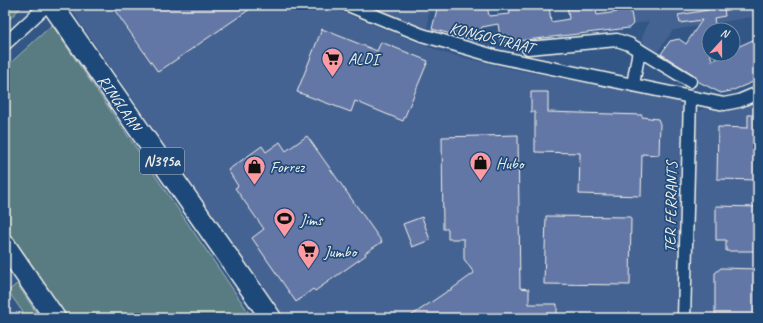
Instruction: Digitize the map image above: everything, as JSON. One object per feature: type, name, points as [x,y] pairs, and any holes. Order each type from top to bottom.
[{"type":"main road","name":"RINGLAAN","points":[[52,5],[271,318]]},
{"type":"main road","points":[[5,244],[55,318]]},
{"type":"street","points":[[5,44],[47,5]]},
{"type":"street","name":"KONGOSTRAAT","points":[[348,5],[422,35],[494,56],[633,86],[724,104],[739,101],[758,92]]},
{"type":"street","name":"KONGOSTRAAT","points":[[528,48],[617,40],[629,44],[690,81]]},
{"type":"street","points":[[633,86],[639,50]]},
{"type":"street","name":"TER FERRANTS","points":[[684,318],[690,98]]},
{"type":"shaded area","points":[[70,5],[324,5],[444,53],[511,69],[671,99],[679,103],[683,108],[678,318],[285,318],[81,24]]},
{"type":"shaded area","points":[[364,5],[429,5],[427,31]]},
{"type":"shaded area","points":[[631,5],[758,5],[758,16],[722,22],[701,22],[701,25],[673,30],[656,54],[643,45],[642,38],[649,21],[634,24]]},
{"type":"shaded area","points":[[758,100],[758,318],[690,318],[694,120],[696,113],[702,109],[726,111]]},
{"type":"green space","points":[[5,5],[23,5],[5,24]]},
{"type":"green space","points":[[52,25],[252,318],[66,318],[5,229],[5,68]]},
{"type":"green space","points":[[17,284],[40,318],[27,318],[8,291]]},
{"type":"building","points":[[111,5],[256,5],[158,72]]},
{"type":"building","points":[[438,5],[487,5],[489,16],[510,14],[509,7],[549,5],[551,22],[569,19],[567,5],[585,5],[585,7],[595,5],[597,15],[617,12],[616,5],[630,5],[633,24],[629,28],[501,43],[498,24],[482,27],[478,41],[432,29]]},
{"type":"building","points":[[712,5],[713,10],[724,8],[725,16],[714,18],[715,22],[701,22],[701,62],[741,62],[741,45],[755,39],[758,46],[758,80],[731,91],[721,93],[699,82],[694,75],[661,54],[670,41],[679,39],[686,44],[702,20],[680,23],[678,15],[708,10]]},
{"type":"building","points":[[322,29],[377,51],[381,42],[428,61],[403,121],[355,101],[351,112],[297,92]]},
{"type":"building","points":[[531,92],[548,92],[548,112],[642,115],[642,117],[658,119],[660,124],[659,155],[642,154],[641,196],[579,194],[580,153],[535,152],[535,112],[531,112]]},
{"type":"building","points":[[748,115],[758,115],[758,180],[717,179],[718,127],[748,128]]},
{"type":"building","name":"Hubo","points":[[518,135],[520,288],[529,289],[529,304],[557,304],[557,318],[408,318],[474,273],[464,259],[464,239],[448,239],[448,229],[443,229],[442,137]]},
{"type":"building","points":[[307,136],[382,242],[315,291],[313,289],[296,302],[252,238],[264,229],[235,188],[238,186],[228,170],[262,146],[266,152],[280,142],[286,151]]},
{"type":"building","points":[[716,206],[758,207],[758,251],[726,251],[726,240],[716,240]]},
{"type":"building","points":[[546,216],[631,217],[630,285],[544,284]]},
{"type":"building","points":[[422,217],[430,240],[412,247],[403,224]]},
{"type":"building","points":[[721,268],[758,269],[758,309],[755,309],[755,318],[719,318],[715,313],[715,273]]},
{"type":"place","name":"ALDI","points":[[333,78]]},
{"type":"place","name":"Hubo","points":[[481,182]]},
{"type":"place","name":"Forrez","points":[[255,186]]},
{"type":"place","name":"Jims","points":[[284,238]]},
{"type":"place","name":"Jumbo","points":[[309,270]]}]
